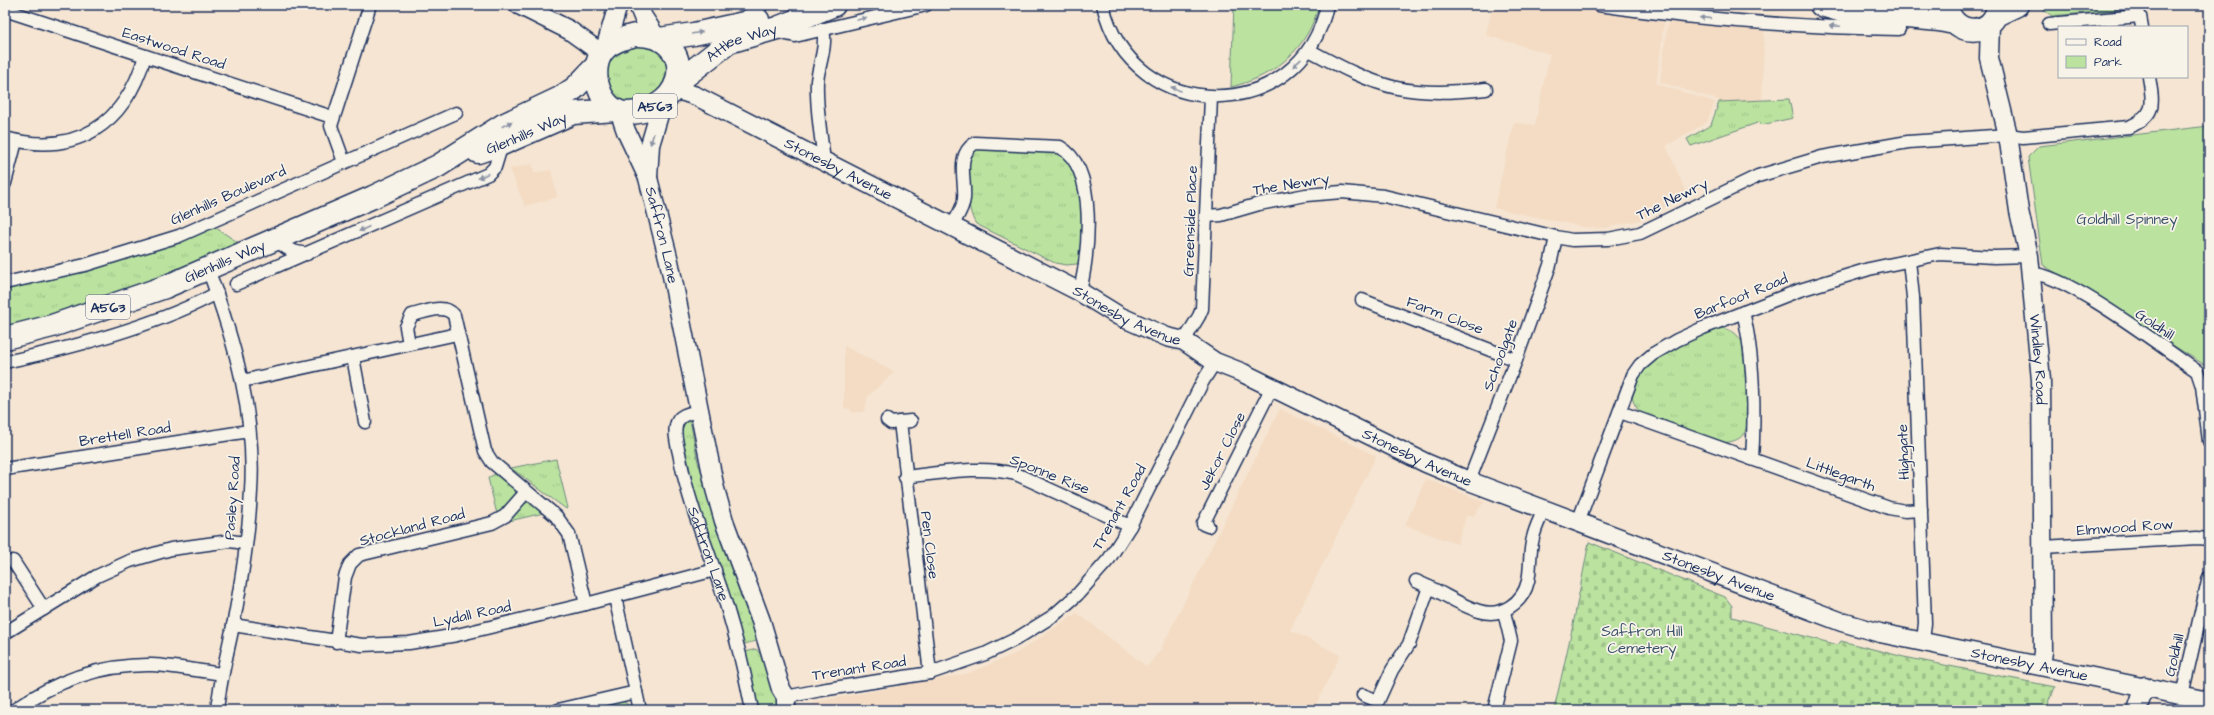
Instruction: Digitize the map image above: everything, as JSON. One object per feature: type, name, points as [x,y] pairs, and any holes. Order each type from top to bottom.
[{"type":"highway","name":"Attlee Way","points":[[657,38],[694,34],[747,14],[826,5]]},
{"type":"highway","name":"Attlee Way","points":[[672,91],[729,42],[777,28],[834,5]]},
{"type":"highway","points":[[1821,5],[1887,24],[1976,17],[2017,5]]},
{"type":"highway","name":"A563","points":[[647,35],[657,38],[667,45],[675,57],[679,72],[672,91],[646,110],[625,113],[618,111],[599,90],[595,76],[600,56],[627,37],[647,35]]},
{"type":"highway","name":"Glenhills Way","points":[[5,338],[52,326],[110,307],[208,268],[373,197],[438,166],[503,126],[560,98],[575,88],[600,56]]},
{"type":"highway","name":"Glenhills Way","points":[[438,166],[502,144],[573,113],[618,111]]},
{"type":"main road","points":[[519,5],[573,32],[600,56],[618,5]]},
{"type":"main road","points":[[638,5],[642,17],[657,38]]},
{"type":"main road","name":"Windley Road","points":[[1976,17],[1989,58],[2008,135],[2019,211],[2032,274],[2041,380],[2043,652],[2040,666]]},
{"type":"main road","name":"Stonesby Avenue","points":[[672,91],[696,96],[951,228],[1080,292],[1119,316],[1167,337],[1184,341],[1215,362],[1243,373],[1426,463],[1469,481],[1842,622],[2040,666],[2209,700]]},
{"type":"main road","name":"Saffron Lane","points":[[648,178],[650,146],[672,91]]},
{"type":"main road","name":"Saffron Lane","points":[[618,111],[648,178],[668,262],[715,489],[724,521],[761,621],[786,704]]},
{"type":"main road","points":[[2138,710],[2145,686]]},
{"type":"street","points":[[344,162],[331,126],[332,117],[370,5]]},
{"type":"street","points":[[747,14],[762,5]]},
{"type":"street","points":[[777,28],[782,33],[795,36],[926,5]]},
{"type":"street","points":[[1103,5],[1108,23],[1121,47],[1143,71],[1182,92],[1211,97],[1227,96],[1266,85],[1283,75],[1309,50],[1323,20],[1327,5]]},
{"type":"street","points":[[1599,5],[1667,14],[1749,21],[1887,24]]},
{"type":"street","name":"Eastwood Road","points":[[5,10],[332,117]]},
{"type":"street","points":[[2049,24],[2140,16],[2142,26]]},
{"type":"street","points":[[821,160],[823,153],[817,95],[820,64],[825,38],[823,29]]},
{"type":"street","points":[[1309,50],[1354,74],[1397,88],[1446,92],[1486,89]]},
{"type":"street","points":[[5,183],[11,140],[50,145],[76,140],[98,128],[118,110],[132,91],[140,75],[146,56]]},
{"type":"street","name":"The Newry","points":[[1206,216],[1221,216],[1259,204],[1306,195],[1342,192],[1384,196],[1572,240],[1608,239],[1640,233],[1758,176],[1822,157],[1908,142],[2008,135],[2023,137],[2129,127],[2142,122],[2151,111],[2152,98],[2149,78]]},
{"type":"street","name":"Greenside Place","points":[[1184,341],[1200,316],[1202,309],[1211,97]]},
{"type":"street","name":"Glenhills Boulevard","points":[[5,283],[85,265],[179,236],[456,113]]},
{"type":"street","points":[[236,284],[488,174],[495,167],[502,144]]},
{"type":"street","points":[[951,228],[962,208],[964,199],[963,162],[967,149],[975,144],[1060,147],[1068,151],[1078,165],[1087,203],[1086,261],[1080,292]]},
{"type":"street","name":"Schoolgate","points":[[1469,481],[1516,360],[1550,265],[1556,237]]},
{"type":"street","points":[[277,239],[282,246],[291,252],[307,254]]},
{"type":"street","name":"Barfoot Road","points":[[1578,522],[1633,375],[1640,365],[1653,354],[1703,328],[1743,312],[1800,290],[1869,269],[1909,262],[1940,254],[1994,257],[2029,256]]},
{"type":"street","name":"Highgate","points":[[1909,262],[1913,297],[1921,510],[1925,623],[1923,641]]},
{"type":"street","name":"Pasley Road","points":[[208,268],[217,293],[242,380],[249,431],[251,491],[233,625],[222,674],[217,710]]},
{"type":"street","name":"Goldhill","points":[[2032,274],[2039,274],[2067,286],[2095,301],[2197,372],[2202,386],[2209,441]]},
{"type":"street","points":[[5,362],[78,345],[173,312],[217,293]]},
{"type":"street","name":"Farm Close","points":[[1362,300],[1516,360]]},
{"type":"street","points":[[410,344],[406,327],[409,318],[412,315],[440,308],[451,311],[454,315],[485,451],[492,462],[556,516],[569,534],[586,604]]},
{"type":"street","points":[[1743,312],[1748,331],[1752,392],[1752,459]]},
{"type":"street","points":[[242,380],[458,334]]},
{"type":"street","points":[[353,357],[365,422]]},
{"type":"street","name":"Trenant Road","points":[[786,704],[822,690],[930,673],[985,654],[1016,639],[1053,616],[1077,595],[1109,559],[1130,526],[1203,381],[1215,362]]},
{"type":"street","name":"Jekor Close","points":[[1208,526],[1203,524],[1272,387]]},
{"type":"street","name":"Saffron Lane","points":[[700,411],[684,415],[677,422],[675,429],[688,494],[739,649],[752,710]]},
{"type":"street","name":"Littlegarth","points":[[1620,412],[1889,508],[1905,511],[1921,510]]},
{"type":"street","name":"Pen Close","points":[[887,420],[891,423],[905,421],[906,477],[930,673]]},
{"type":"street","name":"Brettell Road","points":[[5,469],[249,431]]},
{"type":"street","name":"Sponne Rise","points":[[906,477],[977,469],[999,470],[1016,474],[1130,526]]},
{"type":"street","name":"Stockland Road","points":[[336,642],[345,577],[350,564],[359,555],[492,523],[505,516],[526,492]]},
{"type":"street","points":[[1416,581],[1460,604],[1481,612],[1492,614],[1504,612],[1523,594],[1528,582],[1533,537],[1544,509]]},
{"type":"street","name":"Elmwood Row","points":[[2043,547],[2197,538],[2209,539]]},
{"type":"street","points":[[5,633],[97,576],[130,560],[171,549],[230,541],[245,543]]},
{"type":"street","points":[[14,561],[44,610]]},
{"type":"street","name":"Lydall Road","points":[[233,625],[362,645],[410,643],[457,635],[615,597],[714,570]]},
{"type":"street","name":"Goldhill","points":[[2182,695],[2209,577]]},
{"type":"street","points":[[1363,696],[1378,701],[1392,670],[1409,644],[1429,587]]},
{"type":"street","points":[[615,597],[640,710]]},
{"type":"street","points":[[1494,710],[1511,641],[1504,612]]},
{"type":"street","points":[[14,710],[62,682],[93,671],[123,666],[153,665],[222,674]]},
{"type":"street","points":[[558,710],[636,692]]},
{"type":"shaded area","points":[[1493,5],[1560,5],[1664,22],[1656,84],[1715,102],[1707,122],[1666,146],[1688,196],[1640,220],[1605,228],[1585,227],[1494,208],[1514,123],[1535,125],[1550,54],[1486,35]]},
{"type":"shaded area","points":[[1668,22],[1764,31],[1762,102],[1719,102],[1719,100],[1660,82]]},
{"type":"shaded area","points":[[532,164],[534,173],[551,170],[557,197],[525,206],[510,169]]},
{"type":"shaded area","points":[[844,346],[894,372],[868,396],[864,412],[851,412],[851,409],[844,408]]},
{"type":"shaded area","points":[[1280,409],[1376,456],[1290,630],[1340,655],[1313,710],[807,710],[815,702],[966,674],[1017,653],[1077,613],[1147,667],[1160,651]]},
{"type":"shaded area","points":[[1426,479],[1484,502],[1473,516],[1466,516],[1457,544],[1405,525]]},
{"type":"green space","points":[[1234,5],[1319,5],[1314,21],[1306,35],[1287,59],[1262,76],[1231,87]]},
{"type":"green space","points":[[2045,5],[2118,5],[2118,10],[2052,16],[2043,9]]},
{"type":"green space","points":[[638,46],[648,47],[658,51],[667,62],[668,73],[662,89],[650,96],[632,102],[620,100],[614,96],[607,83],[605,72],[607,66],[615,56]]},
{"type":"green space","points":[[1789,99],[1793,118],[1761,125],[1760,122],[1691,146],[1687,139],[1711,125],[1719,102]]},
{"type":"green space","name":"Goldhill Spinney","points":[[2209,126],[2208,367],[2043,265],[2028,157],[2039,146]]},
{"type":"green space","points":[[978,148],[1057,151],[1070,159],[1082,198],[1081,259],[1077,264],[1066,265],[1055,263],[976,224],[968,199],[967,167],[971,151]]},
{"type":"green space","points":[[213,226],[242,245],[126,294],[5,332],[5,287]]},
{"type":"green space","points":[[1719,328],[1734,332],[1744,345],[1748,417],[1744,434],[1737,440],[1719,443],[1643,415],[1635,406],[1632,396],[1636,378],[1642,370],[1667,349],[1692,337]]},
{"type":"green space","points":[[686,419],[690,420],[698,462],[761,640],[744,644],[734,608],[699,510],[681,430]]},
{"type":"green space","points":[[556,459],[568,508],[566,509],[511,468]]},
{"type":"green space","points":[[498,472],[511,485],[516,494],[512,503],[497,514],[488,478]]},
{"type":"green space","points":[[533,502],[548,512],[509,521],[508,518],[521,505]]},
{"type":"green space","name":"Saffron Hill Cemetery","points":[[1589,542],[1725,597],[1732,606],[1732,617],[1838,645],[1841,641],[1904,657],[2055,687],[2046,710],[1554,710],[1573,625]]},
{"type":"green space","points":[[756,649],[763,657],[779,710],[757,710],[746,652]]},
{"type":"green space","points":[[621,700],[636,710],[578,710]]}]
